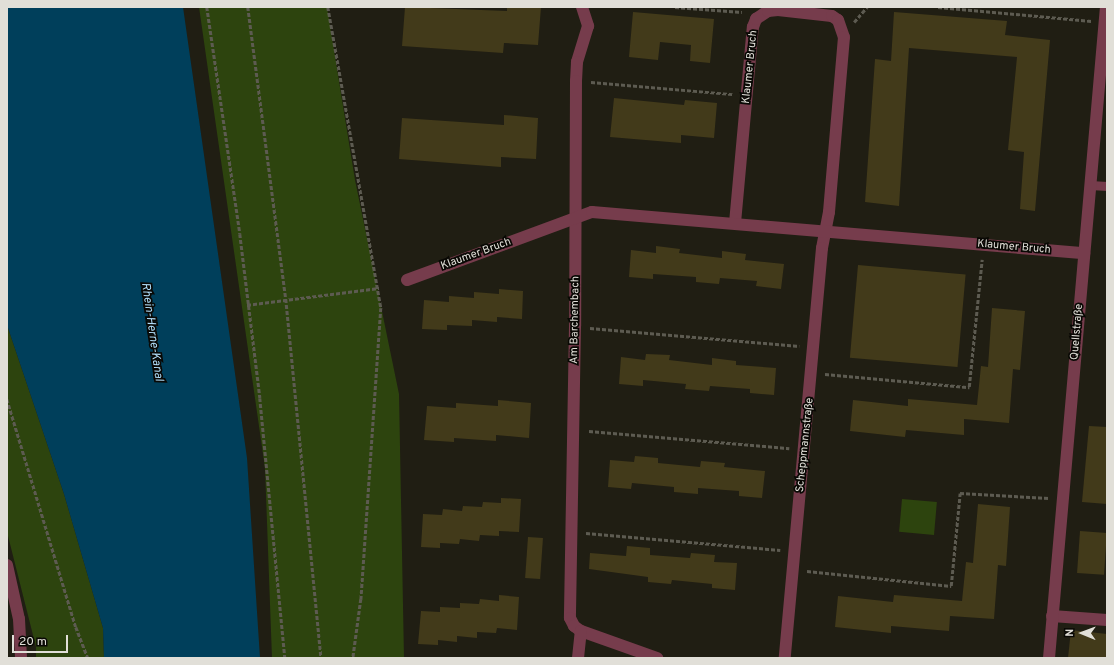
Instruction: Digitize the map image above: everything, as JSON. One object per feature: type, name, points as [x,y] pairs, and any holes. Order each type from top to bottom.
[{"type":"street","name":"Am Barchembach","points":[[582,7],[588,26],[577,62],[576,80],[574,430],[570,618],[574,626],[582,631]]},
{"type":"street","name":"Quellstraße","points":[[1049,658],[1106,7]]},
{"type":"street","points":[[762,14],[778,10],[824,13],[838,20],[844,33],[829,212],[825,232]]},
{"type":"street","name":"Klaumer Bruch","points":[[735,223],[753,27],[762,14]]},
{"type":"street","name":"Klaumer Bruch","points":[[407,280],[592,212],[1084,253]]},
{"type":"street","name":"Scheppmannstraße","points":[[785,658],[825,232]]},
{"type":"street","points":[[7,565],[19,619],[21,658]]},
{"type":"street","points":[[1052,616],[1107,620]]},
{"type":"street","points":[[578,658],[582,631],[657,658]]},
{"type":"lane","points":[[1090,185],[1107,186]]},
{"type":"path","points":[[207,7],[260,398],[285,658]]},
{"type":"path","points":[[248,7],[286,299],[320,658]]},
{"type":"path","points":[[328,7],[379,288],[381,308],[361,598],[353,658]]},
{"type":"path","points":[[675,7],[762,14]]},
{"type":"path","points":[[938,7],[1105,22]]},
{"type":"path","points":[[576,80],[746,96]]},
{"type":"path","points":[[812,373],[969,387],[984,244]]},
{"type":"path","points":[[247,305],[379,288]]},
{"type":"path","points":[[575,326],[813,347]]},
{"type":"path","points":[[7,398],[74,619],[88,658]]},
{"type":"path","points":[[574,430],[804,449]]},
{"type":"path","points":[[793,569],[951,586],[960,492],[1062,499]]},
{"type":"path","points":[[572,531],[795,551]]},
{"type":"green space","points":[[199,7],[327,7],[355,180],[399,394],[404,658],[272,658],[265,468]]},
{"type":"green space","points":[[7,325],[64,494],[103,628],[104,658],[36,658],[36,647],[7,532]]},
{"type":"green space","points":[[902,499],[937,502],[934,535],[899,532]]},
{"type":"water","name":"Rhein-Herne-Kanal","points":[[7,7],[183,7],[247,458],[260,658],[104,658],[103,628],[64,494],[7,325]]},
{"type":"building","points":[[405,7],[507,11],[507,7],[541,7],[538,45],[504,43],[503,53],[402,46]]},
{"type":"building","points":[[633,12],[714,19],[710,63],[690,61],[691,45],[660,42],[658,60],[629,57]]},
{"type":"building","points":[[894,12],[1007,21],[1005,35],[1050,40],[1035,211],[1020,209],[1024,152],[1008,150],[1017,57],[909,48],[899,206],[865,202],[875,59],[891,61]]},
{"type":"building","points":[[614,98],[684,105],[685,100],[717,103],[714,138],[681,135],[681,143],[610,137]]},
{"type":"building","points":[[504,115],[538,118],[536,159],[501,157],[501,167],[399,159],[402,118],[504,125]]},
{"type":"building","points":[[656,246],[680,249],[679,253],[722,258],[722,251],[746,254],[745,260],[784,264],[781,289],[756,286],[757,281],[720,278],[719,284],[696,282],[696,277],[653,274],[653,279],[629,277],[631,250],[656,253]]},
{"type":"building","points":[[858,265],[966,274],[957,367],[850,358]]},
{"type":"building","points":[[499,289],[523,291],[522,319],[497,317],[497,322],[472,320],[472,326],[447,325],[447,330],[422,329],[424,300],[449,302],[449,296],[474,298],[474,292],[499,294]]},
{"type":"building","points":[[992,308],[1025,311],[1020,370],[1013,369],[1009,423],[964,419],[964,435],[906,430],[905,437],[850,431],[853,400],[908,406],[908,399],[977,405],[981,366],[988,367]]},
{"type":"building","points":[[646,354],[670,355],[669,360],[712,365],[712,358],[736,361],[736,365],[776,368],[774,395],[750,393],[750,389],[710,386],[709,391],[685,389],[686,384],[643,380],[643,386],[619,384],[621,357],[645,360]]},
{"type":"building","points":[[498,400],[531,403],[529,438],[496,435],[496,441],[454,438],[454,442],[424,440],[427,406],[456,408],[456,403],[498,406]]},
{"type":"building","points":[[1089,426],[1107,427],[1107,504],[1082,502]]},
{"type":"building","points":[[635,456],[658,458],[658,463],[700,467],[701,461],[725,463],[724,467],[765,471],[762,498],[739,496],[739,491],[698,488],[698,494],[674,492],[674,487],[632,483],[631,489],[608,487],[610,460],[634,462]]},
{"type":"building","points":[[501,498],[521,499],[519,532],[499,531],[499,536],[480,535],[479,541],[460,539],[459,544],[440,543],[440,548],[421,547],[423,514],[442,515],[443,509],[462,511],[463,506],[482,507],[483,502],[501,503]]},
{"type":"building","points":[[978,504],[1010,507],[1006,566],[998,565],[994,619],[950,616],[949,631],[891,626],[891,633],[835,627],[838,596],[893,602],[894,595],[962,601],[966,562],[973,563]]},
{"type":"building","points":[[1080,531],[1107,533],[1104,575],[1077,573]]},
{"type":"building","points":[[528,537],[543,538],[540,579],[525,578]]},
{"type":"building","points":[[627,546],[650,548],[650,555],[690,558],[691,553],[715,555],[714,562],[737,563],[735,590],[712,588],[712,584],[672,580],[671,584],[648,582],[648,577],[589,569],[590,553],[626,556]]},
{"type":"building","points":[[499,595],[519,597],[517,630],[497,628],[496,633],[477,632],[477,638],[457,636],[457,642],[438,640],[438,645],[418,644],[421,611],[440,612],[440,607],[460,608],[460,603],[479,604],[480,599],[499,601]]},
{"type":"building","points":[[1071,630],[1107,634],[1107,658],[1068,658]]}]
